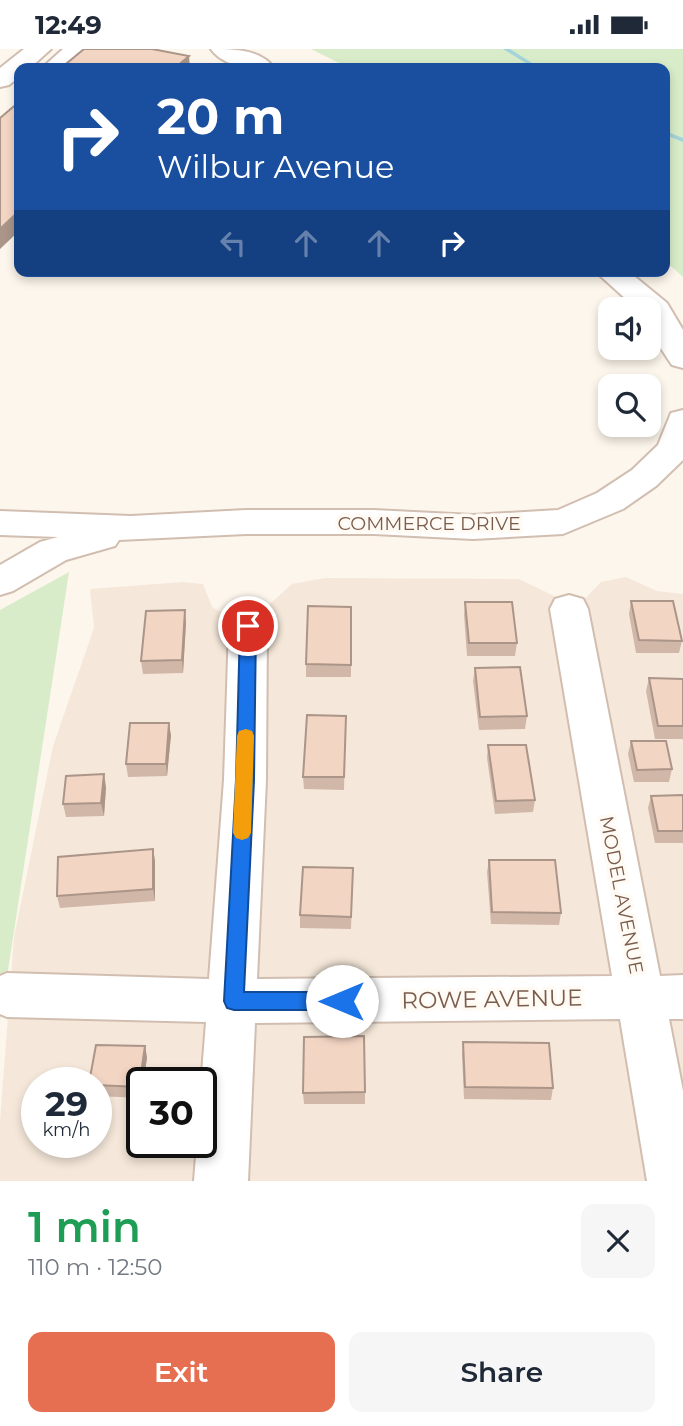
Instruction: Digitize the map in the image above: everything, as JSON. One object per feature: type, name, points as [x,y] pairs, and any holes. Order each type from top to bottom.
[{"type":"street","points":[[21,63],[39,49]]},
{"type":"street","points":[[60,63],[78,49]]},
{"type":"street","points":[[228,58],[245,63]]},
{"type":"street","points":[[0,80],[14,69]]},
{"type":"street","points":[[617,277],[656,309],[683,358]]},
{"type":"street","name":"COMMERCE DRIVE","points":[[131,528],[246,522],[374,522],[473,527],[563,522],[610,501],[644,478],[674,449],[683,420]]},
{"type":"street","points":[[0,523],[131,528]]},
{"type":"street","points":[[0,582],[53,551],[131,528]]},
{"type":"street","name":"MODEL AVENUE","points":[[569,609],[608,828],[662,997],[674,1181]]},
{"type":"street","points":[[221,1181],[234,1001],[245,780],[248,626]]},
{"type":"street","name":"ROWE AVENUE","points":[[7,995],[234,1001],[662,997]]},
{"type":"shaded area","points":[[626,577],[657,591],[683,594],[683,1181],[0,1181],[0,1121],[14,937],[53,746],[94,628],[90,589],[183,582],[203,584],[212,607],[245,626],[292,584],[325,578],[519,579],[577,607],[601,582]]},
{"type":"green space","points":[[311,49],[683,49],[683,277],[670,265],[670,63],[339,63]]},
{"type":"green space","points":[[69,572],[3,1003],[0,1020],[0,610]]},
{"type":"building","points":[[84,49],[152,49],[189,56],[181,63],[67,63]]},
{"type":"building","points":[[14,106],[14,216],[0,229],[0,118]]},
{"type":"building","points":[[631,601],[673,601],[682,641],[639,640]]},
{"type":"building","points":[[465,602],[512,602],[517,643],[469,643]]},
{"type":"building","points":[[308,606],[351,607],[351,665],[306,664]]},
{"type":"building","points":[[185,610],[182,660],[141,661],[146,611]]},
{"type":"building","points":[[520,667],[527,716],[480,717],[475,668]]},
{"type":"building","points":[[649,678],[683,679],[683,726],[658,726]]},
{"type":"building","points":[[307,715],[346,716],[344,777],[303,777]]},
{"type":"building","points":[[130,723],[169,723],[166,764],[126,764]]},
{"type":"building","points":[[631,741],[666,741],[672,769],[637,770]]},
{"type":"building","points":[[488,745],[526,745],[535,800],[496,801]]},
{"type":"building","points":[[104,774],[101,803],[63,804],[66,776]]},
{"type":"building","points":[[683,795],[683,831],[658,831],[651,796]]},
{"type":"building","points":[[153,849],[153,889],[57,896],[58,857]]},
{"type":"building","points":[[489,860],[555,860],[561,913],[492,912]]},
{"type":"building","points":[[303,867],[353,868],[351,917],[300,915]]},
{"type":"building","points":[[364,1036],[365,1092],[303,1093],[304,1037]]},
{"type":"building","points":[[463,1042],[549,1043],[553,1088],[465,1087]]},
{"type":"building","points":[[96,1045],[145,1046],[142,1067],[126,1067],[126,1086],[112,1086],[112,1067],[92,1067]]},
{"type":"waterway","points":[[506,49],[529,63]]},
{"type":"waterway","points":[[670,135],[683,140]]},
{"type":"slow traffic","points":[[242,833],[246,736]]},
{"type":"route","points":[[248,626],[245,780],[234,1001],[342,1001]]}]
